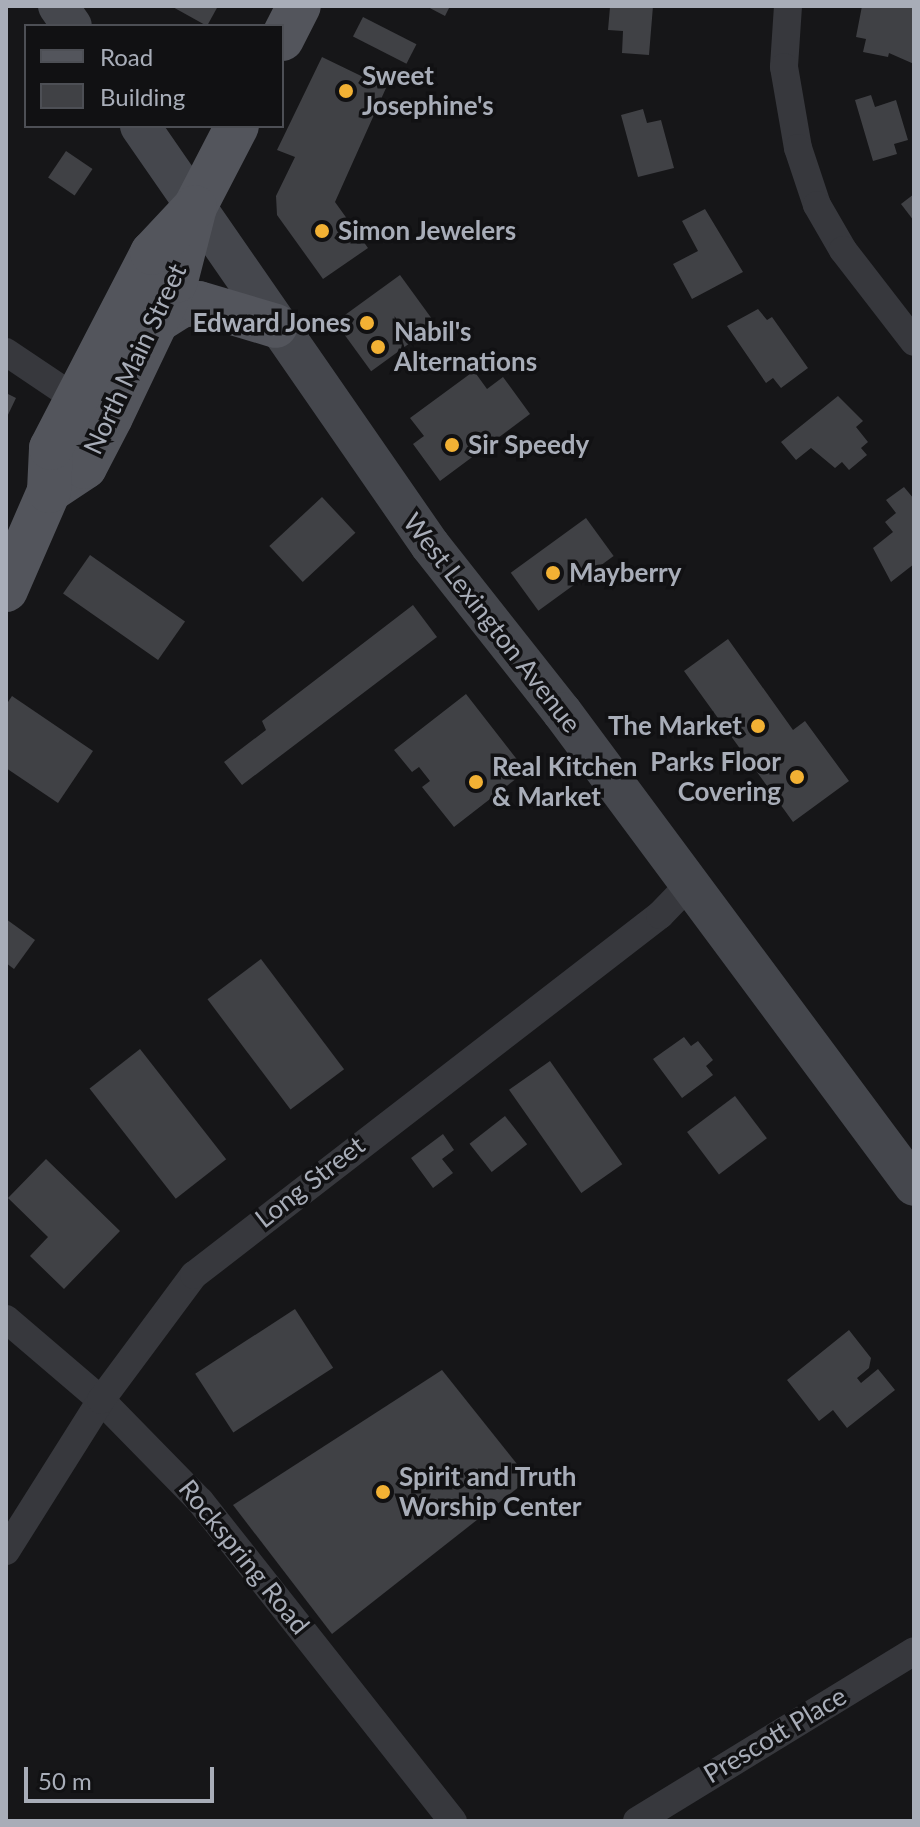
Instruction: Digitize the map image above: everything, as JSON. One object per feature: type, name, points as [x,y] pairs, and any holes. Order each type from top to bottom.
[{"type":"main road","points":[[284,35],[299,6]]},
{"type":"main road","name":"North Main Street","points":[[49,491],[85,467],[176,281],[195,207],[236,128]]},
{"type":"main road","name":"North Main Street","points":[[6,590],[49,491],[51,448],[152,253],[195,207]]},
{"type":"main road","points":[[157,321],[181,306],[199,303],[276,326]]},
{"type":"street","points":[[58,6],[71,24]]},
{"type":"street","points":[[788,6],[784,67],[798,148],[817,205],[843,250],[914,342]]},
{"type":"street","name":"West Lexington Avenue","points":[[141,128],[430,545],[914,1186]]},
{"type":"street","points":[[6,352],[76,399]]},
{"type":"street","name":"Long Street","points":[[6,1551],[101,1400],[194,1275],[660,915],[689,885]]},
{"type":"street","name":"Rockspring Road","points":[[6,1319],[101,1400],[223,1527],[453,1821]]},
{"type":"street","name":"Prescott Place","points":[[637,1821],[914,1651]]},
{"type":"building","points":[[171,6],[218,6],[208,24]]},
{"type":"building","points":[[426,6],[450,6],[445,16]]},
{"type":"building","points":[[653,6],[649,55],[622,53],[623,31],[608,30],[610,7]]},
{"type":"building","points":[[862,6],[914,8],[914,64],[889,53],[888,57],[863,52],[866,39],[856,37]]},
{"type":"building","points":[[363,17],[416,44],[406,64],[353,37]]},
{"type":"building","points":[[322,57],[386,88],[335,202],[368,248],[323,279],[277,215],[276,196],[295,157],[277,150]]},
{"type":"building","points":[[871,95],[875,107],[896,100],[908,140],[894,144],[897,154],[873,161],[855,100]]},
{"type":"building","points":[[643,109],[647,123],[661,120],[674,168],[638,177],[621,115]]},
{"type":"building","points":[[66,151],[93,169],[75,195],[48,178]]},
{"type":"building","points":[[914,194],[914,221],[901,204]]},
{"type":"building","points":[[705,209],[743,272],[692,299],[673,264],[698,251],[682,221]]},
{"type":"building","points":[[400,275],[436,324],[371,371],[335,322]]},
{"type":"building","points":[[758,309],[767,320],[772,317],[808,368],[781,388],[773,378],[766,383],[727,326]]},
{"type":"building","points":[[474,371],[487,389],[503,377],[530,414],[440,481],[413,444],[424,436],[410,418]]},
{"type":"building","points":[[6,393],[16,398],[6,419]]},
{"type":"building","points":[[838,396],[863,421],[856,427],[868,442],[861,448],[867,455],[849,470],[842,462],[835,468],[811,448],[796,460],[781,442]]},
{"type":"building","points":[[904,487],[914,499],[914,564],[891,582],[873,548],[893,532],[885,522],[896,513],[886,500]]},
{"type":"building","points":[[322,497],[355,533],[303,582],[269,546]]},
{"type":"building","points":[[586,518],[614,556],[538,611],[511,573]]},
{"type":"building","points":[[90,555],[185,622],[158,660],[63,594]]},
{"type":"building","points":[[413,605],[437,637],[242,785],[224,762],[266,730],[262,721]]},
{"type":"building","points":[[728,639],[793,730],[805,721],[849,781],[793,822],[684,671]]},
{"type":"building","points":[[466,694],[526,771],[454,827],[422,787],[430,781],[419,767],[412,772],[394,750]]},
{"type":"building","points":[[12,696],[93,751],[58,803],[6,768],[6,705]]},
{"type":"building","points":[[6,919],[35,940],[14,969],[6,963]]},
{"type":"building","points":[[261,959],[344,1069],[291,1110],[207,999]]},
{"type":"building","points":[[684,1037],[691,1046],[698,1041],[713,1060],[706,1066],[713,1075],[682,1098],[653,1059]]},
{"type":"building","points":[[140,1049],[226,1159],[176,1199],[90,1088]]},
{"type":"building","points":[[550,1061],[622,1164],[581,1193],[509,1090]]},
{"type":"building","points":[[735,1096],[767,1138],[719,1174],[687,1132]]},
{"type":"building","points":[[505,1116],[527,1144],[492,1172],[470,1144]]},
{"type":"building","points":[[443,1134],[454,1150],[442,1159],[453,1173],[433,1188],[411,1158]]},
{"type":"building","points":[[46,1159],[120,1231],[64,1289],[30,1256],[48,1237],[8,1198]]},
{"type":"building","points":[[295,1309],[333,1368],[233,1433],[195,1374]]},
{"type":"building","points":[[849,1330],[871,1358],[869,1368],[857,1378],[861,1383],[878,1369],[895,1390],[847,1428],[833,1410],[819,1421],[787,1380]]},
{"type":"building","name":"Spirit and Truth Worship Center","points":[[442,1370],[529,1479],[332,1634],[233,1505]]},
{"type":"place","name":"Sweet Josephine's","points":[[346,91]]},
{"type":"place","name":"Simon Jewelers","points":[[322,231]]},
{"type":"place","name":"Edward Jones","points":[[367,323]]},
{"type":"place","name":"Nabil's Alternations","points":[[378,347]]},
{"type":"place","name":"Sir Speedy","points":[[452,445]]},
{"type":"place","name":"Mayberry","points":[[553,573]]},
{"type":"place","name":"The Market","points":[[758,726]]},
{"type":"place","name":"Parks Floor Covering","points":[[797,777]]},
{"type":"place","name":"Real Kitchen & Market","points":[[476,782]]},
{"type":"place","name":"Spirit and Truth Worship Center","points":[[383,1492]]}]
